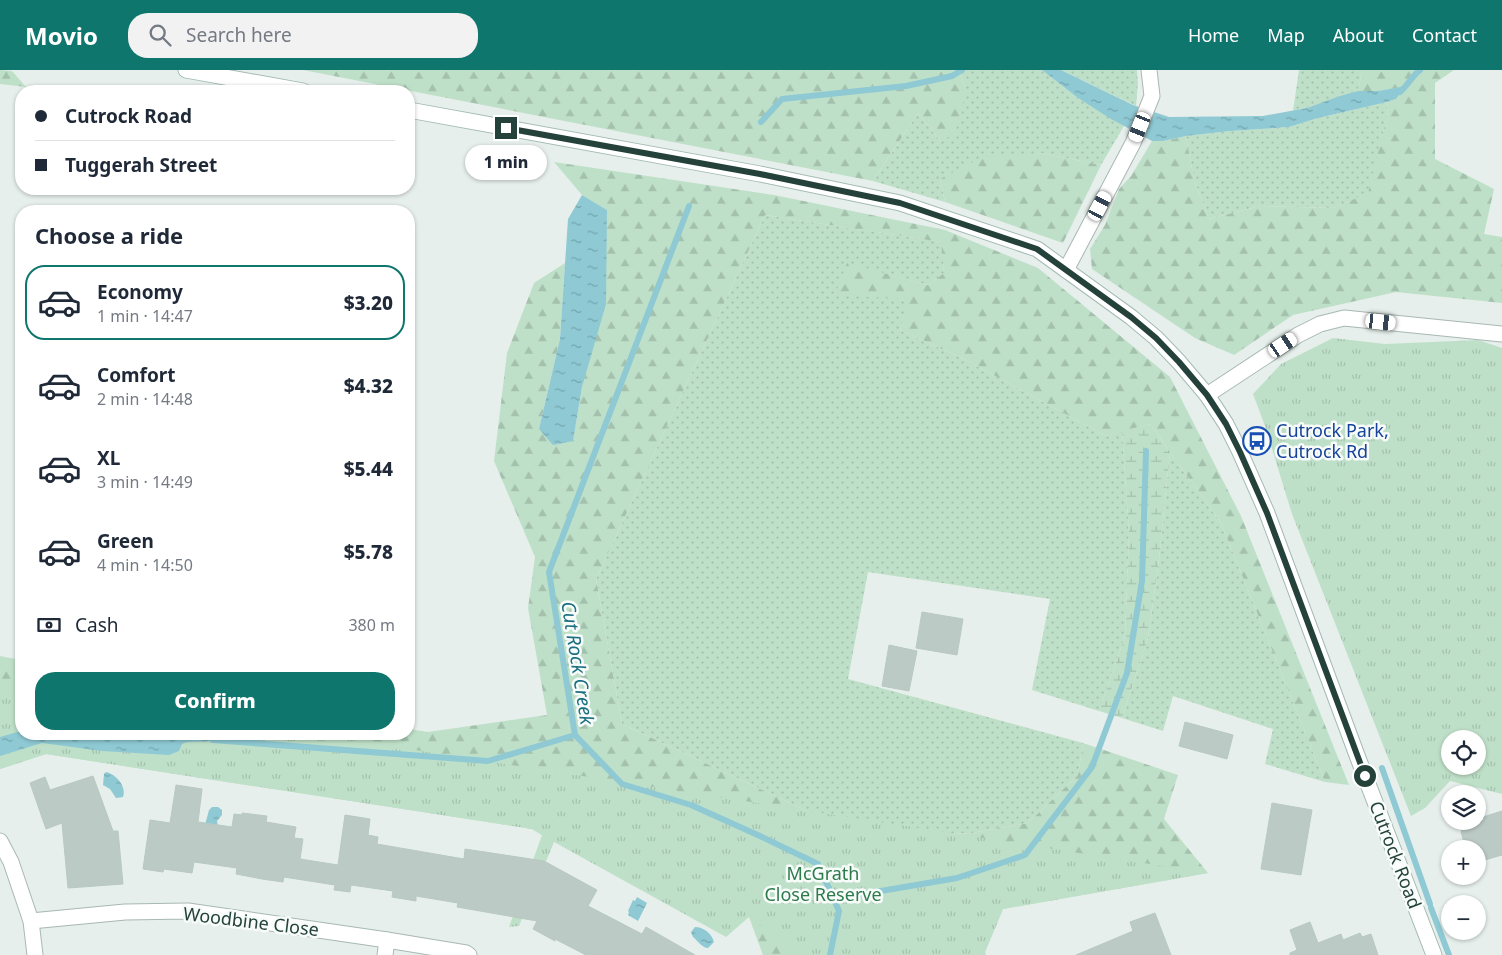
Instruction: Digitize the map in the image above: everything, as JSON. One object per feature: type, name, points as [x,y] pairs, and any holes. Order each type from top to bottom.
[{"type":"street","points":[[186,70],[270,85]]},
{"type":"street","points":[[1066,270],[1133,143],[1152,96],[1149,70]]},
{"type":"street","name":"Cutrock Road","points":[[415,111],[760,174],[900,203],[1037,249],[1131,317],[1156,338],[1207,395],[1226,424],[1240,452],[1267,513],[1434,955]]},
{"type":"street","points":[[1207,395],[1298,334],[1320,324],[1344,318],[1502,334]]},
{"type":"street","points":[[0,841],[11,862],[31,921],[35,955]]},
{"type":"street","name":"Woodbine Close","points":[[31,921],[125,912],[188,912],[386,948],[466,953],[469,955]]},
{"type":"green space","points":[[0,70],[12,71],[24,85],[15,86],[0,84]]},
{"type":"green space","points":[[303,70],[959,70],[965,86],[961,118],[954,133],[941,142],[918,113],[873,181],[415,92],[415,85],[380,85]]},
{"type":"green space","points":[[959,70],[1042,70],[1078,98],[1124,126],[1101,165],[1041,153],[940,179],[945,202],[873,181],[918,113],[941,142],[965,86]]},
{"type":"green space","points":[[1061,70],[1137,70],[1136,106]]},
{"type":"green space","points":[[1299,70],[1362,70],[1358,91],[1293,111]]},
{"type":"green space","points":[[1362,70],[1454,70],[1435,83],[1435,159],[1494,189],[1484,234],[1502,237],[1502,303],[1396,292],[1293,315],[1234,355],[1195,338],[1092,269],[1090,249],[1105,225],[1119,189],[1131,176],[1152,141],[1163,141],[1186,136],[1194,180],[1209,219],[1260,206],[1334,208],[1368,193],[1388,112],[1387,102],[1396,99],[1405,87],[1378,91],[1358,91]]},
{"type":"green space","points":[[1387,102],[1388,112],[1369,193],[1334,208],[1260,206],[1209,219],[1194,180],[1186,136],[1289,127],[1318,118]]},
{"type":"green space","points":[[1041,153],[1101,165],[1063,243],[945,202],[940,179],[983,157]]},
{"type":"green space","points":[[554,162],[774,195],[945,230],[1038,268],[1170,377],[1241,516],[1349,785],[1325,782],[1221,523],[1150,424],[1106,436],[964,359],[900,330],[909,299],[835,295],[847,263],[928,285],[944,273],[941,242],[765,215],[596,579],[622,724],[839,826],[882,837],[972,833],[1028,823],[1078,775],[1083,743],[1178,775],[1164,819],[1208,873],[1003,909],[985,952],[986,955],[763,955],[749,917],[542,835],[532,829],[46,754],[0,769],[0,756],[118,740],[415,740],[415,730],[428,732],[547,715],[528,608],[535,557],[494,461],[507,353],[534,283],[565,263],[560,339],[539,429],[573,441],[607,210],[582,195]]},
{"type":"green space","points":[[765,215],[942,242],[944,273],[928,285],[848,264],[910,299],[900,330],[964,359],[1106,436],[1122,431],[1129,533],[1125,636],[1099,711],[1032,690],[1050,599],[868,572],[848,679],[1083,743],[1078,775],[1028,823],[972,833],[882,837],[839,826],[622,724],[596,579]]},
{"type":"green space","points":[[1333,338],[1385,344],[1478,340],[1502,348],[1502,794],[1486,790],[1486,785],[1466,785],[1450,781],[1446,785],[1441,785],[1441,791],[1425,808],[1411,816],[1292,514],[1265,426],[1253,394],[1281,364]]},
{"type":"green space","points":[[1150,424],[1170,452],[1159,559],[1148,638],[1122,718],[1099,711],[1125,636],[1129,533],[1122,431]]},
{"type":"green space","points":[[1170,452],[1221,523],[1325,782],[1265,764],[1273,729],[1173,696],[1163,731],[1122,718],[1148,638],[1159,559]]},
{"type":"green space","points":[[0,656],[15,659],[15,733],[0,737]]},
{"type":"green space","name":"McGrath Close Reserve","points":[[0,686],[15,688],[15,740],[351,740],[1208,873],[1003,909],[985,952],[986,955],[797,955],[749,917],[726,937],[554,842],[519,926],[509,927],[542,835],[532,829],[46,754],[0,769]]},
{"type":"water","points":[[1042,70],[1061,70],[1133,105],[1169,117],[1263,116],[1307,108],[1358,91],[1378,91],[1406,86],[1396,99],[1289,127],[1230,131],[1152,141],[1111,119],[1078,98]]},
{"type":"water","points":[[582,195],[607,210],[606,304],[582,387],[573,441],[553,445],[539,429],[560,339],[568,219]]},
{"type":"water","points":[[15,733],[15,740],[219,741],[187,742],[182,744],[179,751],[169,755],[102,751],[42,743],[0,756],[0,737]]},
{"type":"water","points":[[106,772],[113,775],[120,782],[124,793],[123,797],[116,798],[110,789],[103,785]]},
{"type":"water","points":[[212,807],[218,807],[222,810],[222,815],[217,821],[218,827],[205,825],[209,810]]},
{"type":"water","points":[[637,897],[647,903],[638,921],[628,915],[633,900],[635,901]]},
{"type":"water","points":[[695,927],[704,930],[711,936],[714,942],[708,948],[702,946],[693,937],[691,932]]},
{"type":"building","points":[[922,612],[963,619],[957,655],[916,648]]},
{"type":"building","points":[[889,645],[917,651],[909,691],[882,686]]},
{"type":"building","points":[[1185,722],[1233,735],[1227,759],[1179,746]]},
{"type":"building","points":[[93,776],[113,831],[118,831],[123,884],[68,888],[62,823],[46,829],[30,783],[45,777],[50,790]]},
{"type":"building","points":[[176,785],[202,789],[198,822],[232,827],[234,814],[242,815],[242,813],[267,816],[266,822],[296,827],[294,838],[303,839],[300,859],[338,865],[345,815],[370,819],[368,835],[378,837],[377,844],[464,859],[465,849],[544,861],[597,890],[588,906],[642,934],[646,927],[695,955],[586,955],[533,929],[537,921],[457,907],[458,903],[416,896],[416,901],[392,897],[393,891],[351,885],[350,892],[334,890],[335,885],[284,877],[283,882],[262,879],[236,874],[237,868],[194,862],[192,873],[164,869],[163,872],[143,869],[150,820],[170,823]]},
{"type":"building","points":[[1272,803],[1312,810],[1301,875],[1261,869]]},
{"type":"building","points":[[1502,811],[1502,855],[1486,860],[1486,840],[1463,840],[1461,832],[1462,830],[1486,830],[1486,816]]},
{"type":"building","points":[[1155,913],[1171,955],[1076,955],[1133,931],[1130,922]]},
{"type":"building","points":[[1310,922],[1318,943],[1341,934],[1343,940],[1360,933],[1362,937],[1371,934],[1378,955],[1290,955],[1290,953],[1297,950],[1290,930]]},
{"type":"waterway","name":"Cut Rock Creek","points":[[761,122],[782,99],[906,86],[952,76],[962,70]]},
{"type":"waterway","name":"Cut Rock Creek","points":[[1400,92],[1420,70]]},
{"type":"waterway","name":"Cut Rock Creek","points":[[213,740],[488,761],[575,735],[549,572],[689,206]]},
{"type":"waterway","points":[[834,899],[957,878],[1025,855],[1092,767],[1127,673],[1142,581],[1146,451]]},
{"type":"waterway","points":[[575,735],[622,784],[691,805],[818,864],[839,911],[830,955]]},
{"type":"waterway","points":[[1382,768],[1430,904]]},
{"type":"waterway","points":[[1431,908],[1449,955]]},
{"type":"place","name":"Cutrock Park, Cutrock Rd","points":[[1257,441]]},
{"type":"route","points":[[506,128],[760,174],[900,203],[1037,249],[1131,317],[1156,338],[1179,362],[1207,395],[1226,424],[1267,513],[1365,776]]}]
